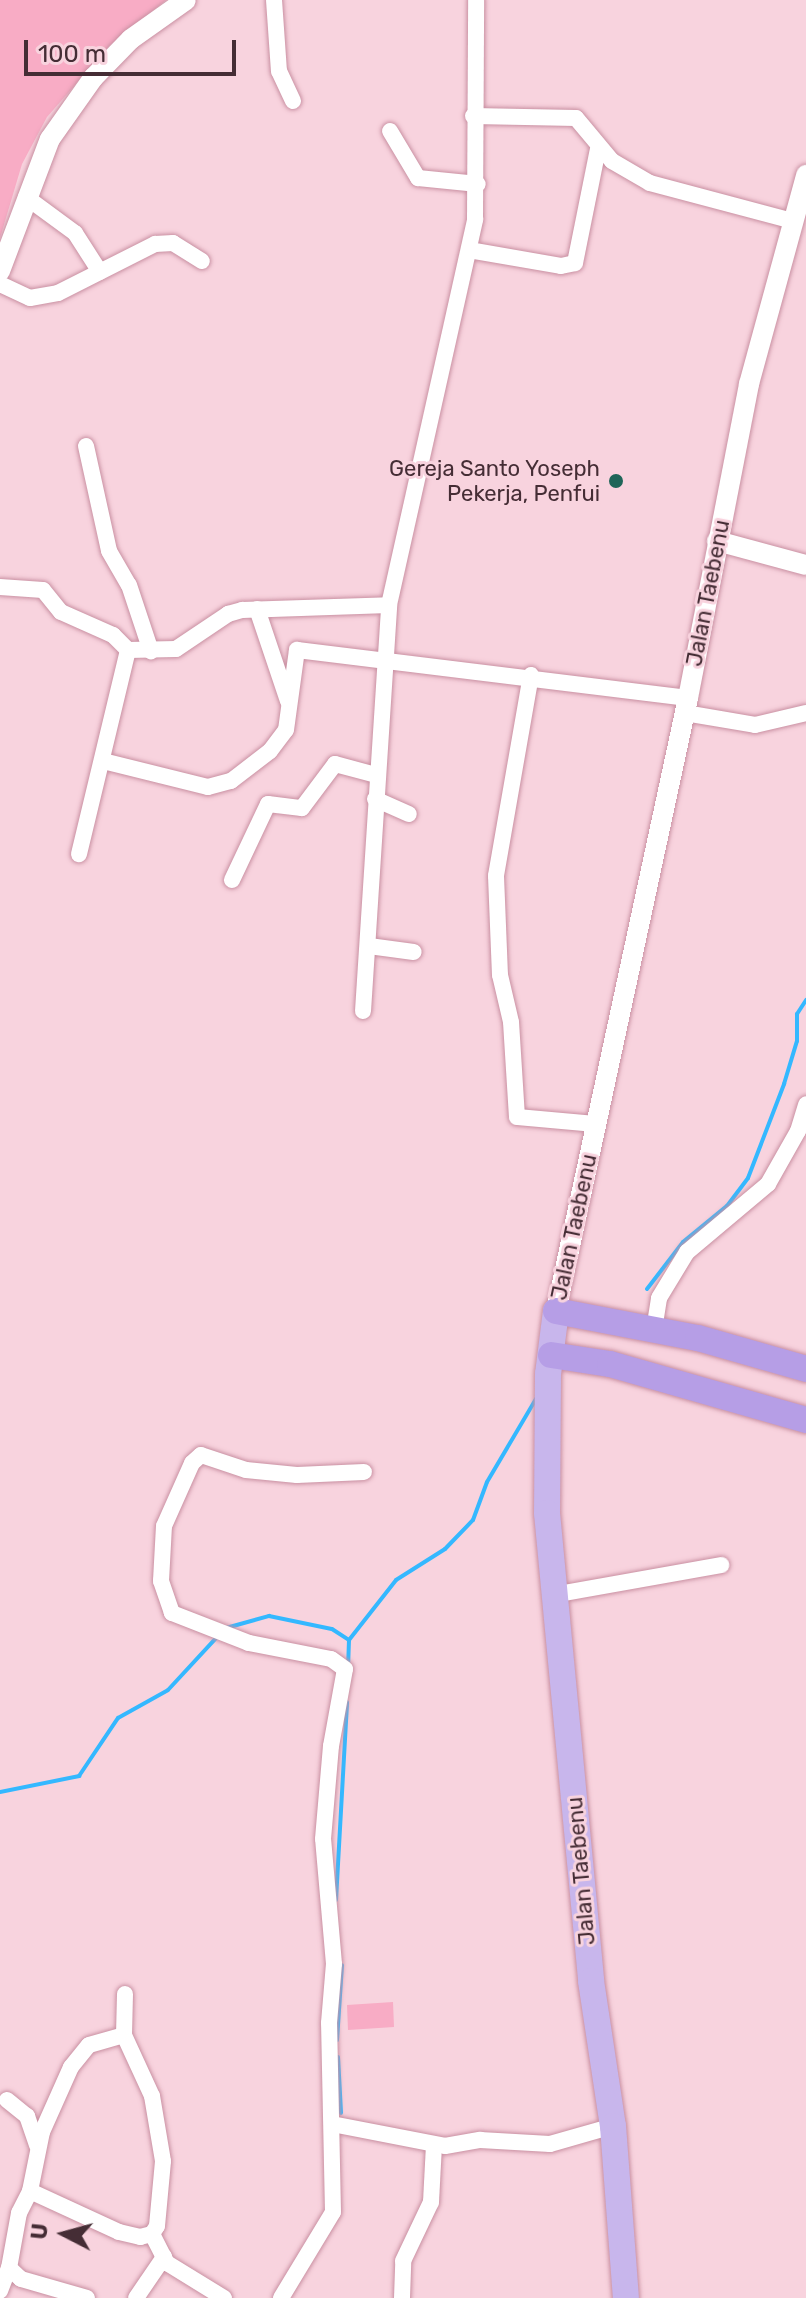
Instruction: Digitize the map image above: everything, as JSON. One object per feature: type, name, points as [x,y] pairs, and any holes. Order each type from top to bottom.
[{"type":"highway","points":[[556,1311],[654,1330],[806,1369]]},
{"type":"highway","points":[[549,1364],[610,1364],[806,1420]]},
{"type":"main road","name":"Jalan Taebenu","points":[[556,1311],[546,1421],[553,1595],[591,1981],[600,2017],[613,2126],[626,2298]]},
{"type":"street","points":[[0,271],[50,139],[93,78],[131,39],[186,0]]},
{"type":"street","points":[[274,0],[279,71],[293,101]]},
{"type":"street","points":[[363,1011],[389,605],[469,250],[478,184],[473,116],[476,0]]},
{"type":"street","points":[[473,116],[576,118],[598,149],[629,173],[672,192],[793,221]]},
{"type":"street","points":[[390,131],[418,178],[478,184]]},
{"type":"street","points":[[469,250],[561,266],[575,263],[598,149]]},
{"type":"street","name":"Jalan Taebenu","points":[[556,1311],[686,706],[749,384],[806,175]]},
{"type":"street","points":[[26,197],[75,233],[100,272]]},
{"type":"street","points":[[0,284],[30,298],[66,290],[155,244],[173,243],[202,261]]},
{"type":"street","points":[[86,446],[109,551],[129,585],[151,651]]},
{"type":"street","points":[[717,541],[806,565]]},
{"type":"street","points":[[0,587],[43,590],[61,612],[113,635],[128,650],[176,649],[228,614],[257,609],[389,605]]},
{"type":"street","points":[[257,609],[290,706]]},
{"type":"street","points":[[79,854],[128,650]]},
{"type":"street","points":[[103,761],[208,787],[219,785],[252,768],[279,742],[290,706],[297,650],[531,675],[686,706],[755,725],[806,713]]},
{"type":"street","points":[[531,675],[496,876],[500,975],[511,1022],[517,1117],[596,1124]]},
{"type":"street","points":[[232,880],[268,804],[302,808],[335,764],[376,775]]},
{"type":"street","points":[[375,799],[409,814]]},
{"type":"street","points":[[369,946],[414,952]]},
{"type":"street","points":[[654,1330],[659,1298],[687,1252],[768,1184],[798,1131],[806,1104]]},
{"type":"street","points":[[281,2298],[333,2212],[331,1940],[324,1804],[343,1667],[228,1636],[172,1613],[161,1581],[164,1526],[196,1457],[246,1470],[297,1475],[364,1472]]},
{"type":"street","points":[[553,1595],[721,1565]]},
{"type":"street","points":[[125,1994],[124,2035],[152,2096],[163,2161],[162,2196],[152,2234],[164,2257],[224,2298]]},
{"type":"street","points":[[0,2291],[9,2268],[19,2213],[30,2191],[37,2147],[75,2061],[89,2045],[124,2035]]},
{"type":"street","points":[[7,2100],[27,2116],[37,2147]]},
{"type":"street","points":[[332,2124],[434,2145],[480,2140],[550,2144],[613,2126]]},
{"type":"street","points":[[402,2298],[403,2261],[431,2202],[434,2145]]},
{"type":"street","points":[[30,2191],[119,2232],[152,2234]]},
{"type":"street","points":[[136,2298],[164,2257]]},
{"type":"street","points":[[9,2268],[21,2279],[87,2298]]},
{"type":"shaded area","points":[[0,0],[166,0],[110,45],[47,117],[22,164],[0,238]]},
{"type":"shaded area","points":[[393,2002],[394,2027],[348,2030],[347,2005]]},
{"type":"waterway","points":[[647,1289],[683,1242],[727,1206],[748,1178],[784,1084],[797,1041],[797,1014],[806,1000]]},
{"type":"waterway","points":[[349,1640],[396,1580],[445,1549],[473,1520],[487,1482],[537,1397]]},
{"type":"waterway","points":[[226,1628],[269,1616],[332,1629],[349,1640],[348,1665]]},
{"type":"waterway","points":[[0,1792],[79,1776],[118,1718],[168,1690],[217,1637]]},
{"type":"waterway","points":[[336,1900],[347,1702]]},
{"type":"waterway","points":[[337,2040],[342,1965]]},
{"type":"waterway","points":[[338,2057],[341,2113]]},
{"type":"place","name":"Gereja Santo Yoseph Pekerja, Penfui","points":[[616,481]]}]
